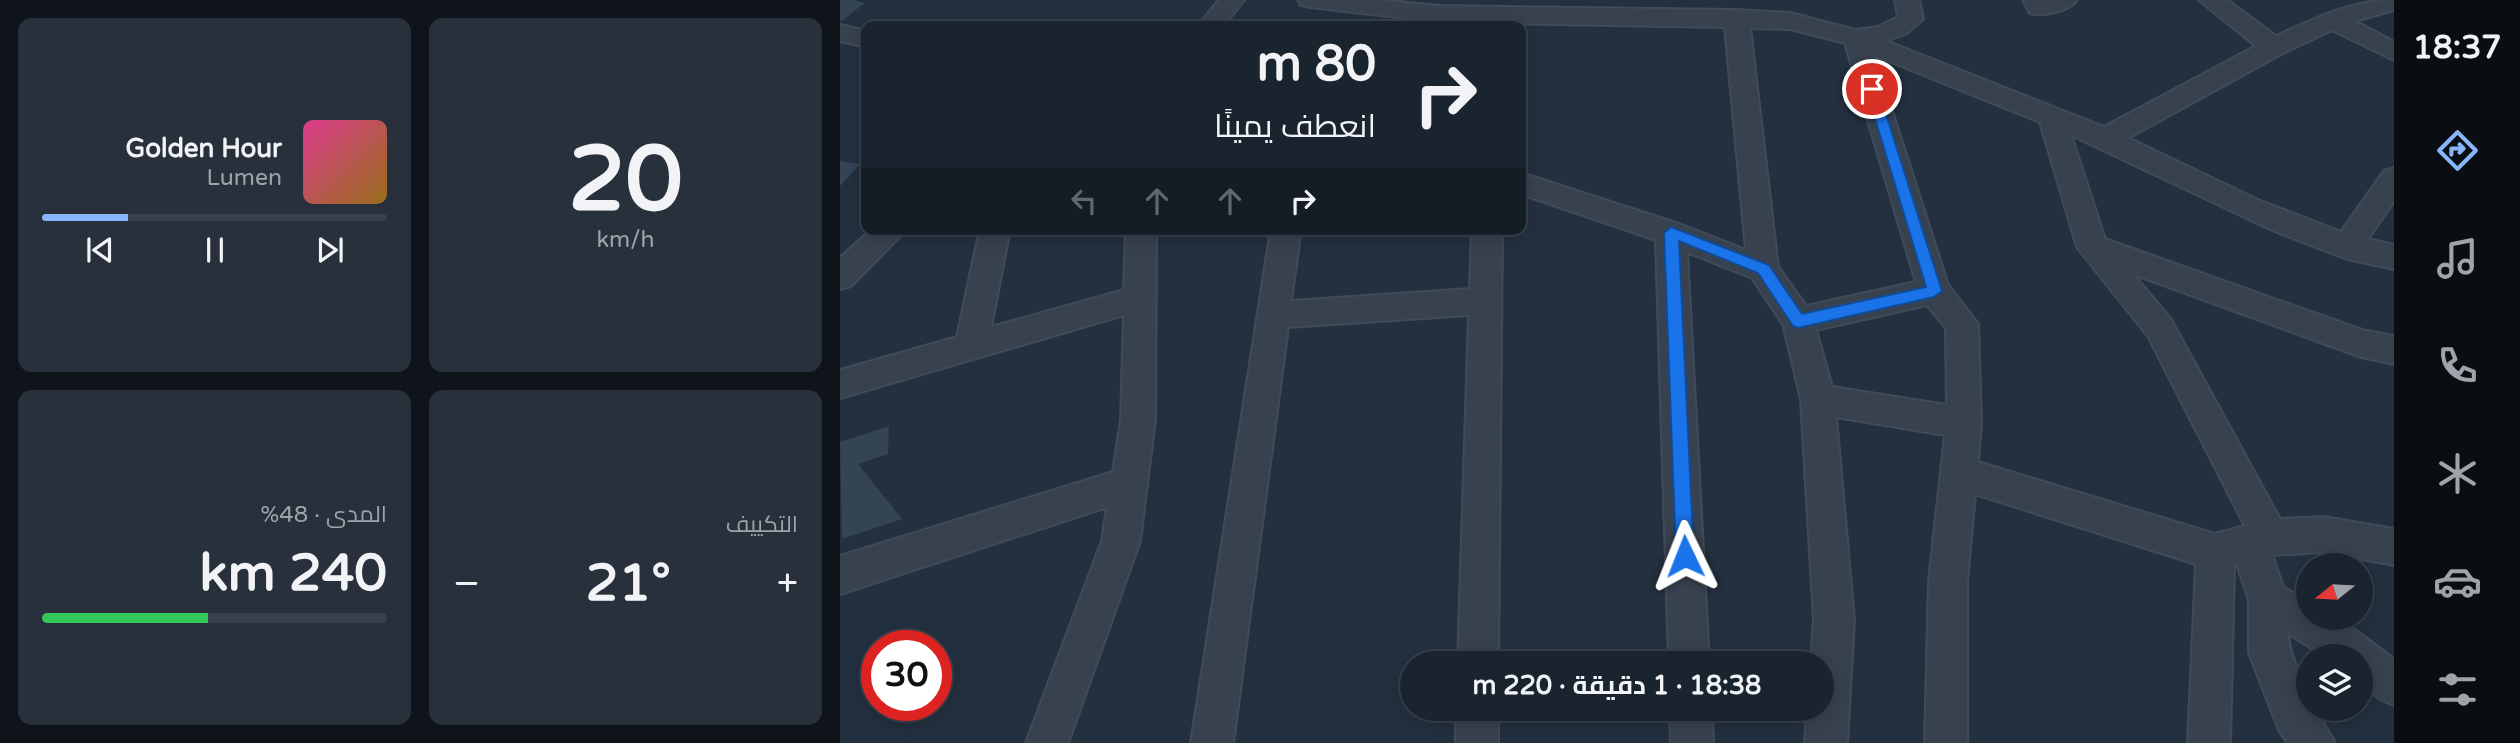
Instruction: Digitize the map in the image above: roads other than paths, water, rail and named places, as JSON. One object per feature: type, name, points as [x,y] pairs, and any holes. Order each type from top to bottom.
[{"type":"street","points":[[1214,21],[1232,0]]},
{"type":"street","points":[[1310,0],[1790,21],[1856,38],[2051,114],[2206,189],[2347,247],[2394,257]]},
{"type":"street","points":[[1856,38],[1892,32],[1905,25],[1911,19],[1908,0]]},
{"type":"street","points":[[2035,0],[2039,8],[2065,0]]},
{"type":"street","points":[[2211,0],[2274,47]]},
{"type":"street","points":[[2105,138],[2274,47],[2333,20],[2394,2]]},
{"type":"street","points":[[1736,18],[1763,269],[1798,321],[1818,399],[1834,620],[1826,743]]},
{"type":"street","points":[[2333,20],[2394,52]]},
{"type":"street","points":[[840,33],[861,37]]},
{"type":"street","points":[[1856,38],[1934,291],[1962,324],[1964,423],[1948,581],[1946,743]]},
{"type":"street","points":[[2051,114],[2092,247],[2158,327],[2267,600],[2269,653],[2295,717],[2314,743]]},
{"type":"street","points":[[2347,247],[2394,178]]},
{"type":"street","points":[[1526,185],[1671,233],[1763,269]]},
{"type":"street","points":[[1671,233],[1688,651]]},
{"type":"street","points":[[840,278],[886,235]]},
{"type":"street","points":[[971,347],[994,235]]},
{"type":"street","points":[[1047,743],[1121,541],[1138,420],[1141,235]]},
{"type":"street","points":[[1212,743],[1285,235]]},
{"type":"street","points":[[1478,651],[1487,235]]},
{"type":"street","points":[[2092,247],[2361,343],[2394,350]]},
{"type":"street","points":[[1798,321],[1934,291]]},
{"type":"street","points":[[840,384],[1140,298]]},
{"type":"street","points":[[1275,316],[1486,301]]},
{"type":"street","points":[[1818,399],[1964,423]]},
{"type":"street","points":[[1959,473],[2245,544],[2304,532],[2329,534],[2394,547]]},
{"type":"street","points":[[840,575],[1129,484]]},
{"type":"street","points":[[2209,743],[2245,544]]},
{"type":"street","points":[[2267,600],[2325,632],[2341,644]]},
{"type":"street","points":[[2373,669],[2394,685]]},
{"type":"street","points":[[1477,721],[1477,743]]},
{"type":"street","points":[[1691,721],[1692,743]]}]
